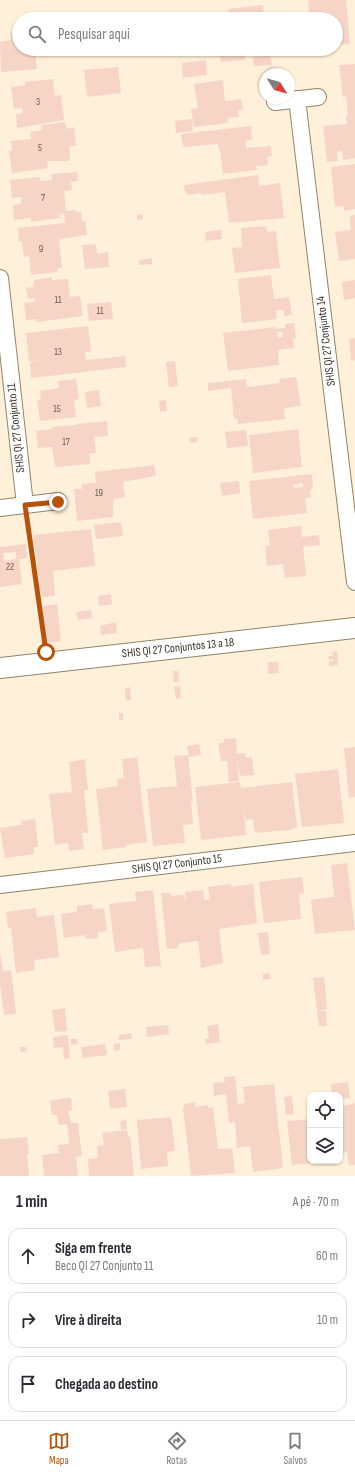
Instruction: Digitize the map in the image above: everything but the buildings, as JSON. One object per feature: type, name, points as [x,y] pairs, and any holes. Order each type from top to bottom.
[{"type":"street","points":[[297,99],[318,97]]},
{"type":"street","name":"SHIS QI 27 Conjunto 14","points":[[297,99],[355,582]]},
{"type":"street","name":"SHIS QI 27 Conjunto 11","points":[[0,278],[25,505]]},
{"type":"street","points":[[0,508],[58,502]]},
{"type":"street","name":"SHIS QI 27 Conjuntos 13 a 18","points":[[0,668],[355,628]]},
{"type":"street","name":"SHIS QI 27 Conjunto 15","points":[[0,885],[355,843]]},
{"type":"path","points":[[25,505],[46,652]]},
{"type":"route","points":[[46,652],[25,505],[58,502]]}]
